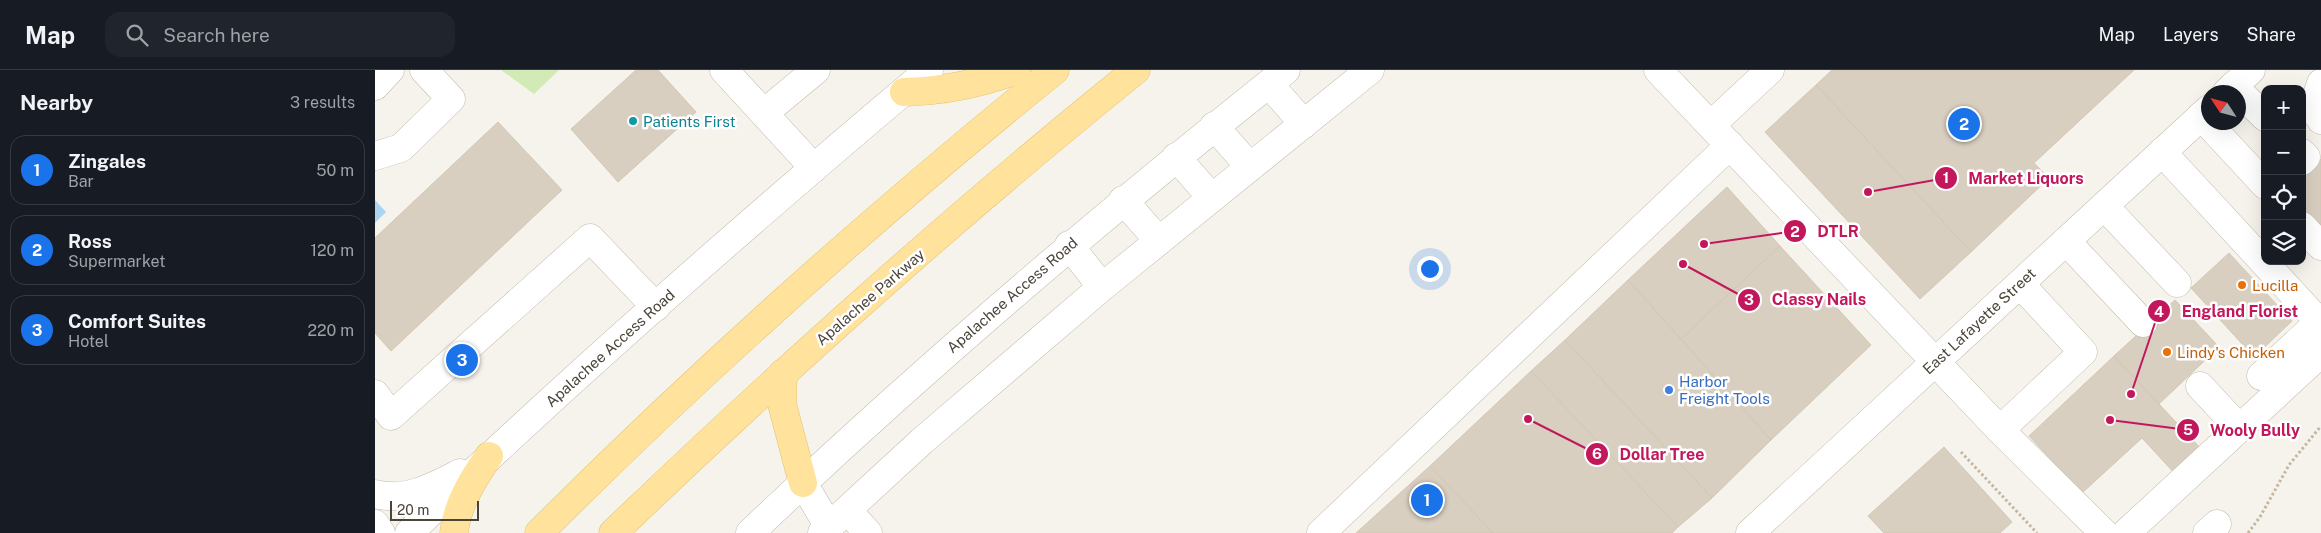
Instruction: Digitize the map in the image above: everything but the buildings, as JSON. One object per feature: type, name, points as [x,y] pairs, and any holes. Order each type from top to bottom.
[{"type":"main road","points":[[903,92],[957,87],[1016,70]]},
{"type":"main road","points":[[539,533],[707,373],[875,221],[1055,70]]},
{"type":"main road","name":"Apalachee Parkway","points":[[613,533],[783,373],[1005,179],[1135,70]]},
{"type":"main road","points":[[783,373],[782,404],[803,483]]},
{"type":"main road","points":[[454,533],[456,520],[466,494],[489,456]]},
{"type":"street","points":[[375,86],[390,70]]},
{"type":"street","points":[[375,156],[401,148],[451,99],[424,70]]},
{"type":"street","points":[[724,70],[813,168]]},
{"type":"street","points":[[765,113],[816,70]]},
{"type":"street","name":"Apalachee Access Road","points":[[409,533],[489,456],[656,306],[813,168],[929,70]]},
{"type":"street","points":[[832,523],[922,441],[1102,287],[1304,124],[1342,78],[1370,70]]},
{"type":"street","points":[[1658,70],[2000,430],[2105,533]]},
{"type":"street","points":[[1711,125],[1770,70]]},
{"type":"street","points":[[2318,70],[2321,76]]},
{"type":"street","points":[[1277,77],[1304,124]]},
{"type":"street","name":"Apalachee Access Road","points":[[750,533],[913,382],[1069,246],[1214,126],[1277,77]]},
{"type":"street","points":[[2237,83],[2261,112]]},
{"type":"street","points":[[2321,83],[2315,104],[2316,111],[2321,120]]},
{"type":"street","name":"East Lafayette Street","points":[[1750,533],[2201,116]]},
{"type":"street","points":[[1214,126],[1250,167]]},
{"type":"street","points":[[2220,130],[2261,180]]},
{"type":"street","points":[[1321,533],[1730,145]]},
{"type":"street","points":[[2162,152],[2320,323],[2261,376]]},
{"type":"street","points":[[1176,158],[1212,198]]},
{"type":"street","points":[[1123,200],[1159,241]]},
{"type":"street","points":[[2104,206],[2177,284]]},
{"type":"street","points":[[2306,230],[2321,246]]},
{"type":"street","points":[[375,394],[391,416],[590,238],[656,306]]},
{"type":"street","points":[[2066,241],[2143,323]]},
{"type":"street","points":[[1069,246],[1102,287]]},
{"type":"street","points":[[2000,430],[2083,352],[2020,284]]},
{"type":"street","points":[[2126,533],[2321,353]]},
{"type":"street","points":[[2200,386],[2239,428]]},
{"type":"street","points":[[375,494],[399,497],[411,495],[449,479],[489,456]]},
{"type":"street","points":[[803,483],[832,523],[868,533]]},
{"type":"street","points":[[375,524],[381,533]]},
{"type":"path","points":[[2248,533],[2260,517],[2289,465],[2321,426]]},
{"type":"path","points":[[1961,452],[2037,533]]},
{"type":"green space","points":[[501,70],[559,70],[534,94]]},
{"type":"water","points":[[375,200],[386,212],[375,223]]},
{"type":"place","name":"Patients First","points":[[633,121]]},
{"type":"place","name":"Ross","points":[[1964,124]]},
{"type":"place","name":"Market Liquors","points":[[1868,192]]},
{"type":"place","name":"DTLR","points":[[1704,244]]},
{"type":"place","name":"Classy Nails","points":[[1683,264]]},
{"type":"place","name":"Lucilla","points":[[2242,285]]},
{"type":"place","name":"Lindy's Chicken","points":[[2167,352]]},
{"type":"place","name":"Comfort Suites","points":[[462,360]]},
{"type":"place","name":"Harbor Freight Tools","points":[[1669,390]]},
{"type":"place","name":"England Florist","points":[[2131,394]]},
{"type":"place","name":"Dollar Tree","points":[[1528,419]]},
{"type":"place","name":"Wooly Bully","points":[[2110,420]]},
{"type":"place","name":"Zingales","points":[[1427,500]]}]
